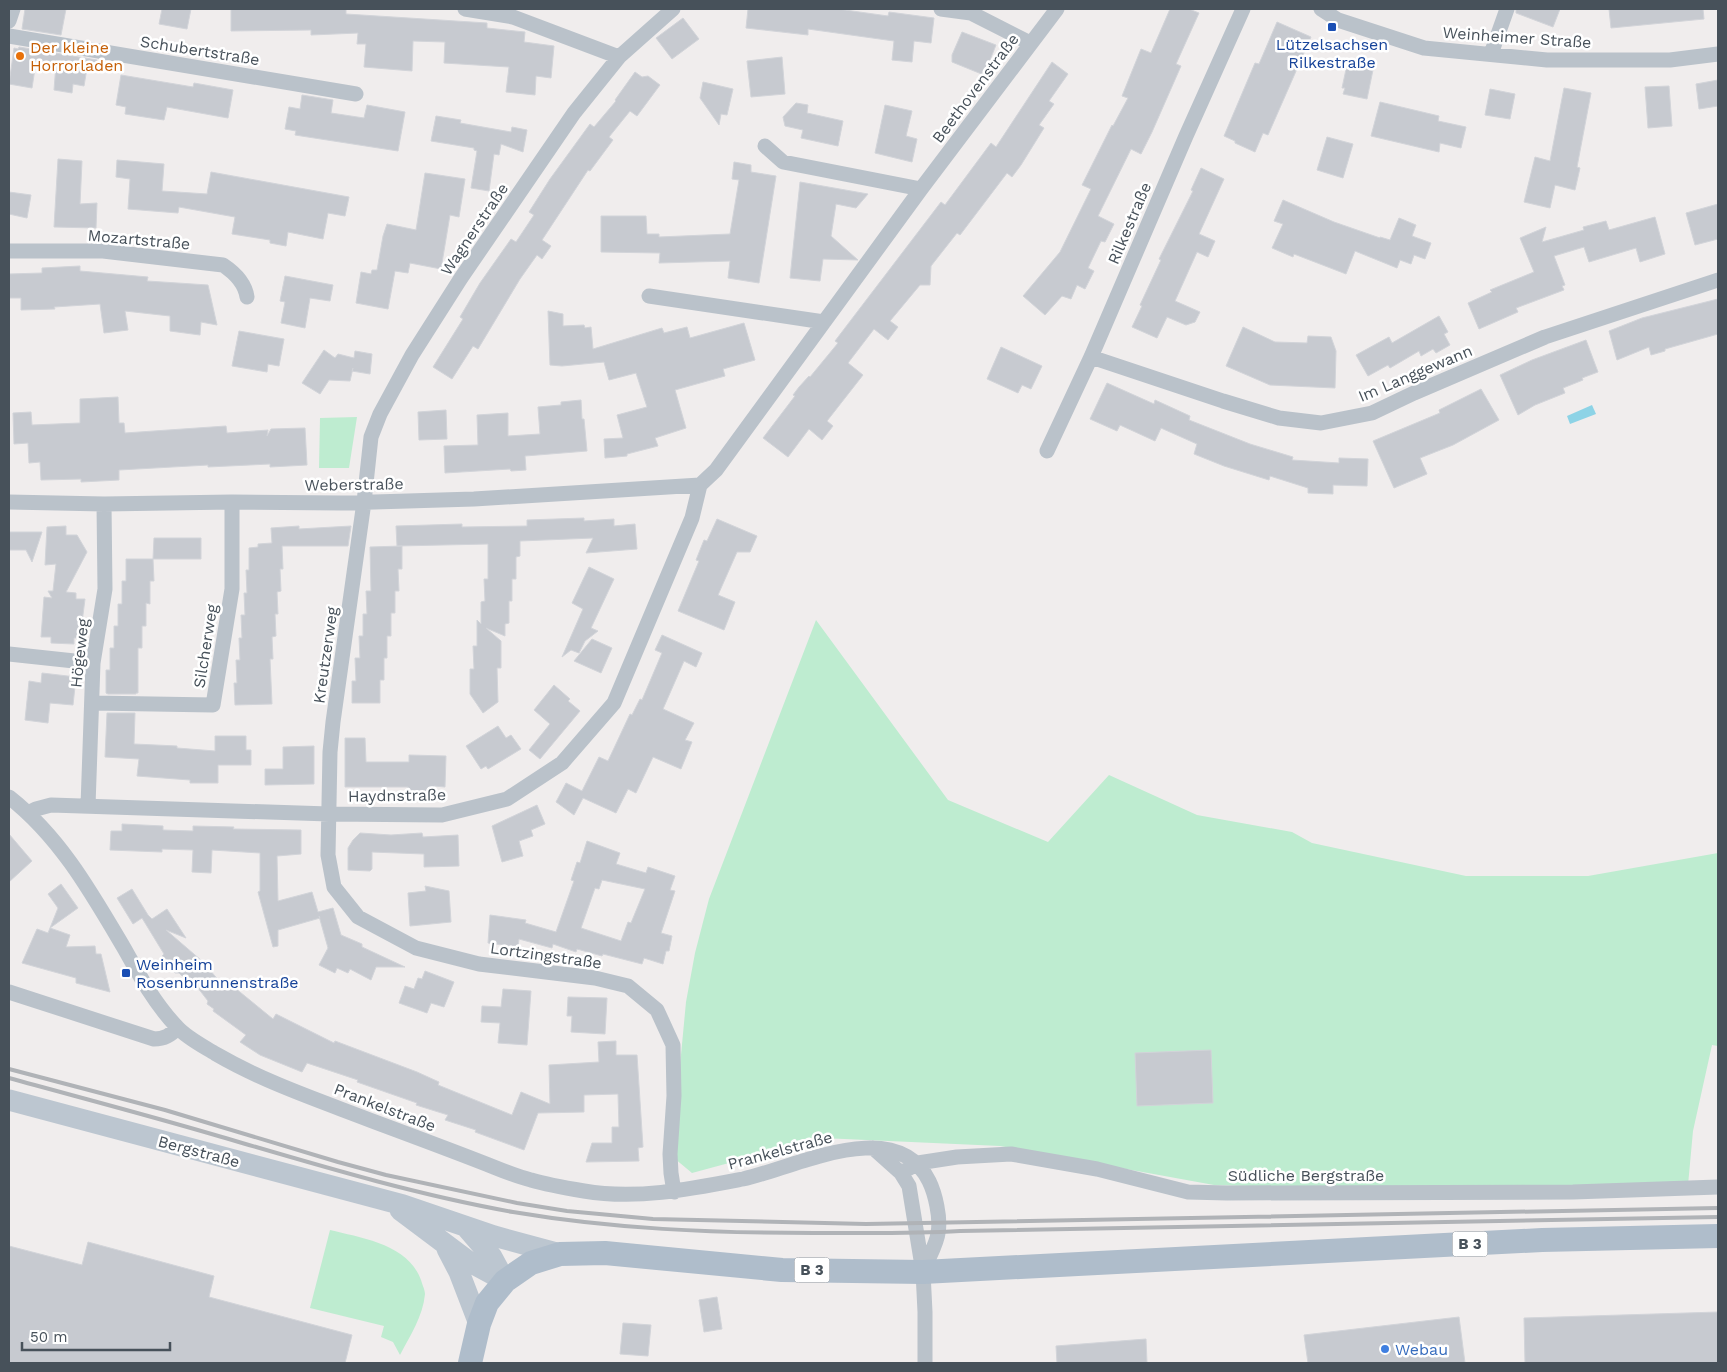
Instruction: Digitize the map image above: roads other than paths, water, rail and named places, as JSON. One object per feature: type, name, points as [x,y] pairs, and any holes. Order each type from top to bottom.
[{"type":"main road","name":"Bergstraße","points":[[9,1100],[389,1202],[463,1225],[492,1257],[505,1281]]},
{"type":"main road","name":"Bergstraße","points":[[389,1202],[468,1261],[505,1281]]},
{"type":"main road","points":[[463,1225],[494,1236],[560,1254]]},
{"type":"main road","name":"B 3","points":[[505,1281],[532,1263],[560,1254],[605,1253],[782,1270],[923,1272],[1542,1240],[1718,1236]]},
{"type":"main road","points":[[443,1242],[459,1272],[479,1324]]},
{"type":"main road","points":[[470,1363],[479,1324],[487,1303],[505,1281]]},
{"type":"street","points":[[9,21],[13,9]]},
{"type":"street","points":[[465,9],[513,17],[619,57]]},
{"type":"street","name":"Wagnerstraße","points":[[364,502],[371,437],[380,414],[412,355],[461,278],[574,113],[619,57],[673,9]]},
{"type":"street","points":[[941,9],[970,13],[1030,44]]},
{"type":"street","name":"Beethovenstraße","points":[[700,485],[716,470],[921,190],[1057,9]]},
{"type":"street","name":"Rilkestraße","points":[[1047,451],[1091,356],[1186,136],[1244,9]]},
{"type":"street","name":"Weinheimer Straße","points":[[1321,9],[1338,20],[1424,48],[1547,60],[1661,60],[1718,54]]},
{"type":"street","points":[[1491,54],[1507,9]]},
{"type":"street","name":"Schubertstraße","points":[[9,36],[356,94]]},
{"type":"street","points":[[765,146],[783,162],[921,190]]},
{"type":"street","name":"Mozartstraße","points":[[9,251],[103,251],[223,265],[232,270],[246,288],[247,298]]},
{"type":"street","name":"Im Langgewann","points":[[1091,356],[1279,418],[1321,423],[1372,413],[1414,392],[1545,337],[1718,280]]},
{"type":"street","points":[[649,296],[824,322]]},
{"type":"street","name":"Weberstraße","points":[[9,502],[104,504],[364,502],[474,499],[700,485]]},
{"type":"street","name":"Haydnstraße","points":[[28,813],[36,808],[50,805],[329,814],[442,815],[507,799],[562,763],[614,704],[692,518],[700,485]]},
{"type":"street","name":"Silcherweg","points":[[93,702],[213,705],[232,589],[232,502]]},
{"type":"street","name":"Kreutzerweg","points":[[329,814],[330,752],[333,722],[364,502]]},
{"type":"street","name":"Högeweg","points":[[88,806],[93,663],[105,589],[104,504]]},
{"type":"street","points":[[9,654],[93,663]]},
{"type":"street","name":"Prankelstraße","points":[[9,797],[28,813],[64,852],[88,886],[148,991],[178,1028],[199,1044],[274,1084],[530,1180],[619,1195],[674,1192],[748,1178],[821,1154],[873,1148],[896,1152],[918,1163]]},
{"type":"street","name":"Lortzingstraße","points":[[329,814],[328,855],[334,887],[358,917],[416,948],[479,964],[595,978],[628,986],[657,1010],[673,1045],[674,1096],[670,1154],[674,1192]]},
{"type":"street","points":[[9,992],[154,1039],[163,1039],[171,1035],[178,1028]]},
{"type":"street","points":[[873,1148],[901,1173],[910,1186],[923,1272],[926,1312],[925,1363]]},
{"type":"street","name":"Südliche Bergstraße","points":[[901,1173],[918,1163],[957,1157],[1011,1154],[1097,1169],[1188,1192],[1227,1194],[1563,1192],[1718,1187]]},
{"type":"street","points":[[918,1163],[924,1170],[934,1191],[939,1232],[923,1272]]},
{"type":"water","points":[[1592,405],[1596,414],[1570,424],[1567,416]]},
{"type":"railway","points":[[9,1069],[165,1110],[386,1175],[517,1203],[567,1211],[653,1219],[866,1224],[1718,1208]]},
{"type":"railway","points":[[9,1078],[164,1120],[363,1178],[475,1205],[551,1218],[625,1226],[776,1233],[923,1233],[1718,1217]]},
{"type":"place","name":"Lützelsachsen Rilkestraße","points":[[1332,27]]},
{"type":"place","name":"Der kleine Horrorladen","points":[[20,56]]},
{"type":"place","name":"Weinheim Rosenbrunnenstraße","points":[[126,973]]},
{"type":"place","name":"Webau","points":[[1385,1349]]}]
